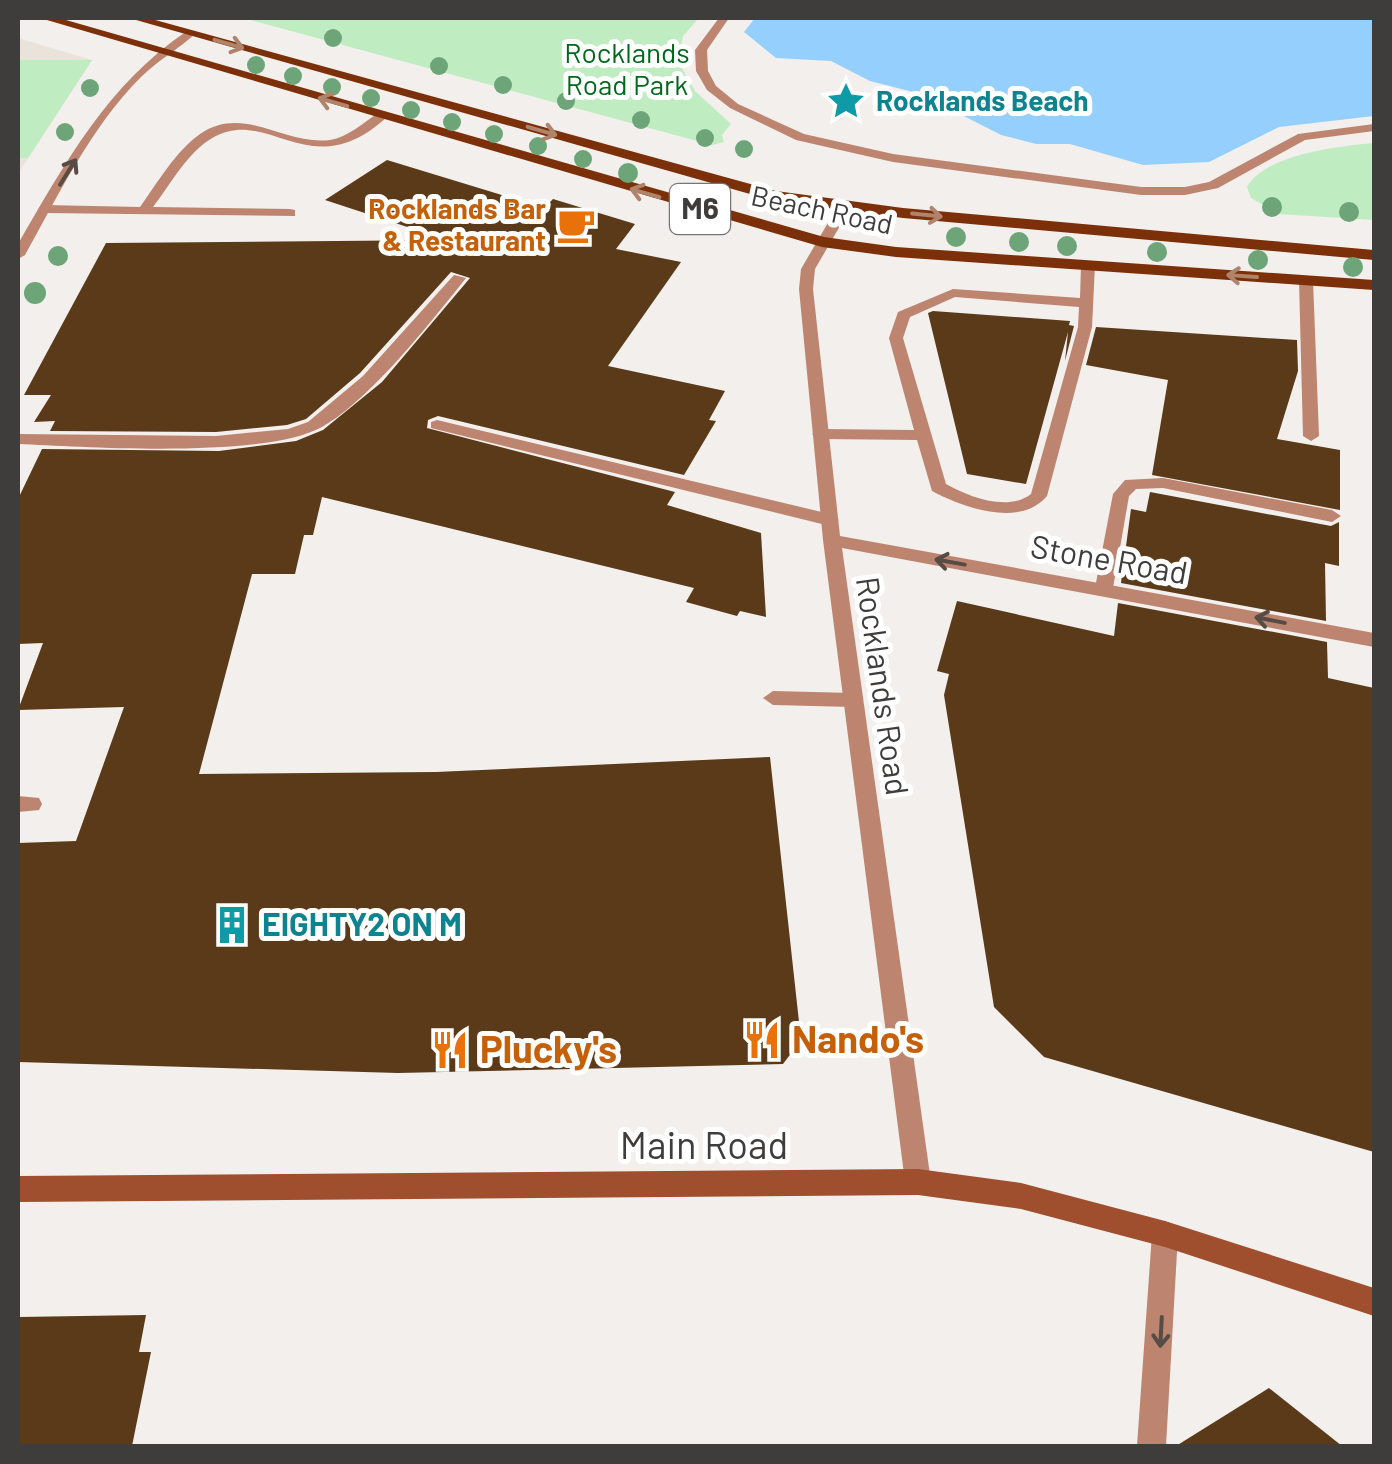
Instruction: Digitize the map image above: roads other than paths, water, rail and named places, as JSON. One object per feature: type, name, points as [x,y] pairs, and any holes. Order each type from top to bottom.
[{"type":"main road","name":"Beach Road","points":[[46,18],[822,242],[1374,285]]},
{"type":"main road","name":"Beach Road","points":[[135,18],[775,196],[844,206],[1374,255]]},
{"type":"main road","name":"Main Road","points":[[18,1189],[918,1182],[1021,1196],[1166,1234],[1374,1302]]},
{"type":"street","points":[[724,18],[700,50],[702,70],[711,88],[734,106],[800,138],[892,158],[1123,188],[1185,191],[1213,186],[1302,137],[1374,128]]},
{"type":"street","points":[[18,256],[118,94],[159,51],[191,34]]},
{"type":"street","points":[[146,207],[202,139],[215,131],[242,127],[325,145],[382,116]]},
{"type":"street","name":"Rocklands Road","points":[[844,206],[808,269],[806,289],[831,530],[918,1182]]},
{"type":"street","points":[[45,209],[146,207],[290,213]]},
{"type":"street","points":[[1087,303],[953,294],[903,315],[896,338],[933,478],[949,494],[1011,506],[1034,503],[1078,355],[1087,303],[1088,265]]},
{"type":"street","points":[[18,439],[210,440],[302,431],[333,412],[459,278]]},
{"type":"street","points":[[1306,280],[1311,436]]},
{"type":"street","name":"Stone Road","points":[[437,425],[831,530],[1374,640]]},
{"type":"street","points":[[820,434],[922,436]]},
{"type":"street","points":[[1104,588],[1121,494],[1131,484],[1163,483],[1332,516]]},
{"type":"street","points":[[773,698],[853,700]]},
{"type":"street","points":[[1151,1446],[1166,1234]]},
{"type":"water","points":[[755,18],[1374,18],[1374,116],[1279,127],[1209,162],[1143,165],[1070,144],[1036,144],[1001,135],[921,94],[870,81],[831,61],[776,58],[744,32]]},
{"type":"place","name":"Rocklands Beach","points":[[846,101]]},
{"type":"place","name":"Rocklands Bar & Restaurant","points":[[576,225]]},
{"type":"place","name":"EIGHTY2 ON M","points":[[232,925]]},
{"type":"place","name":"Nando's","points":[[762,1040]]},
{"type":"place","name":"Plucky's","points":[[450,1050]]},
{"type":"park label","name":"Rocklands Road Park","points":[[627,69]]}]
